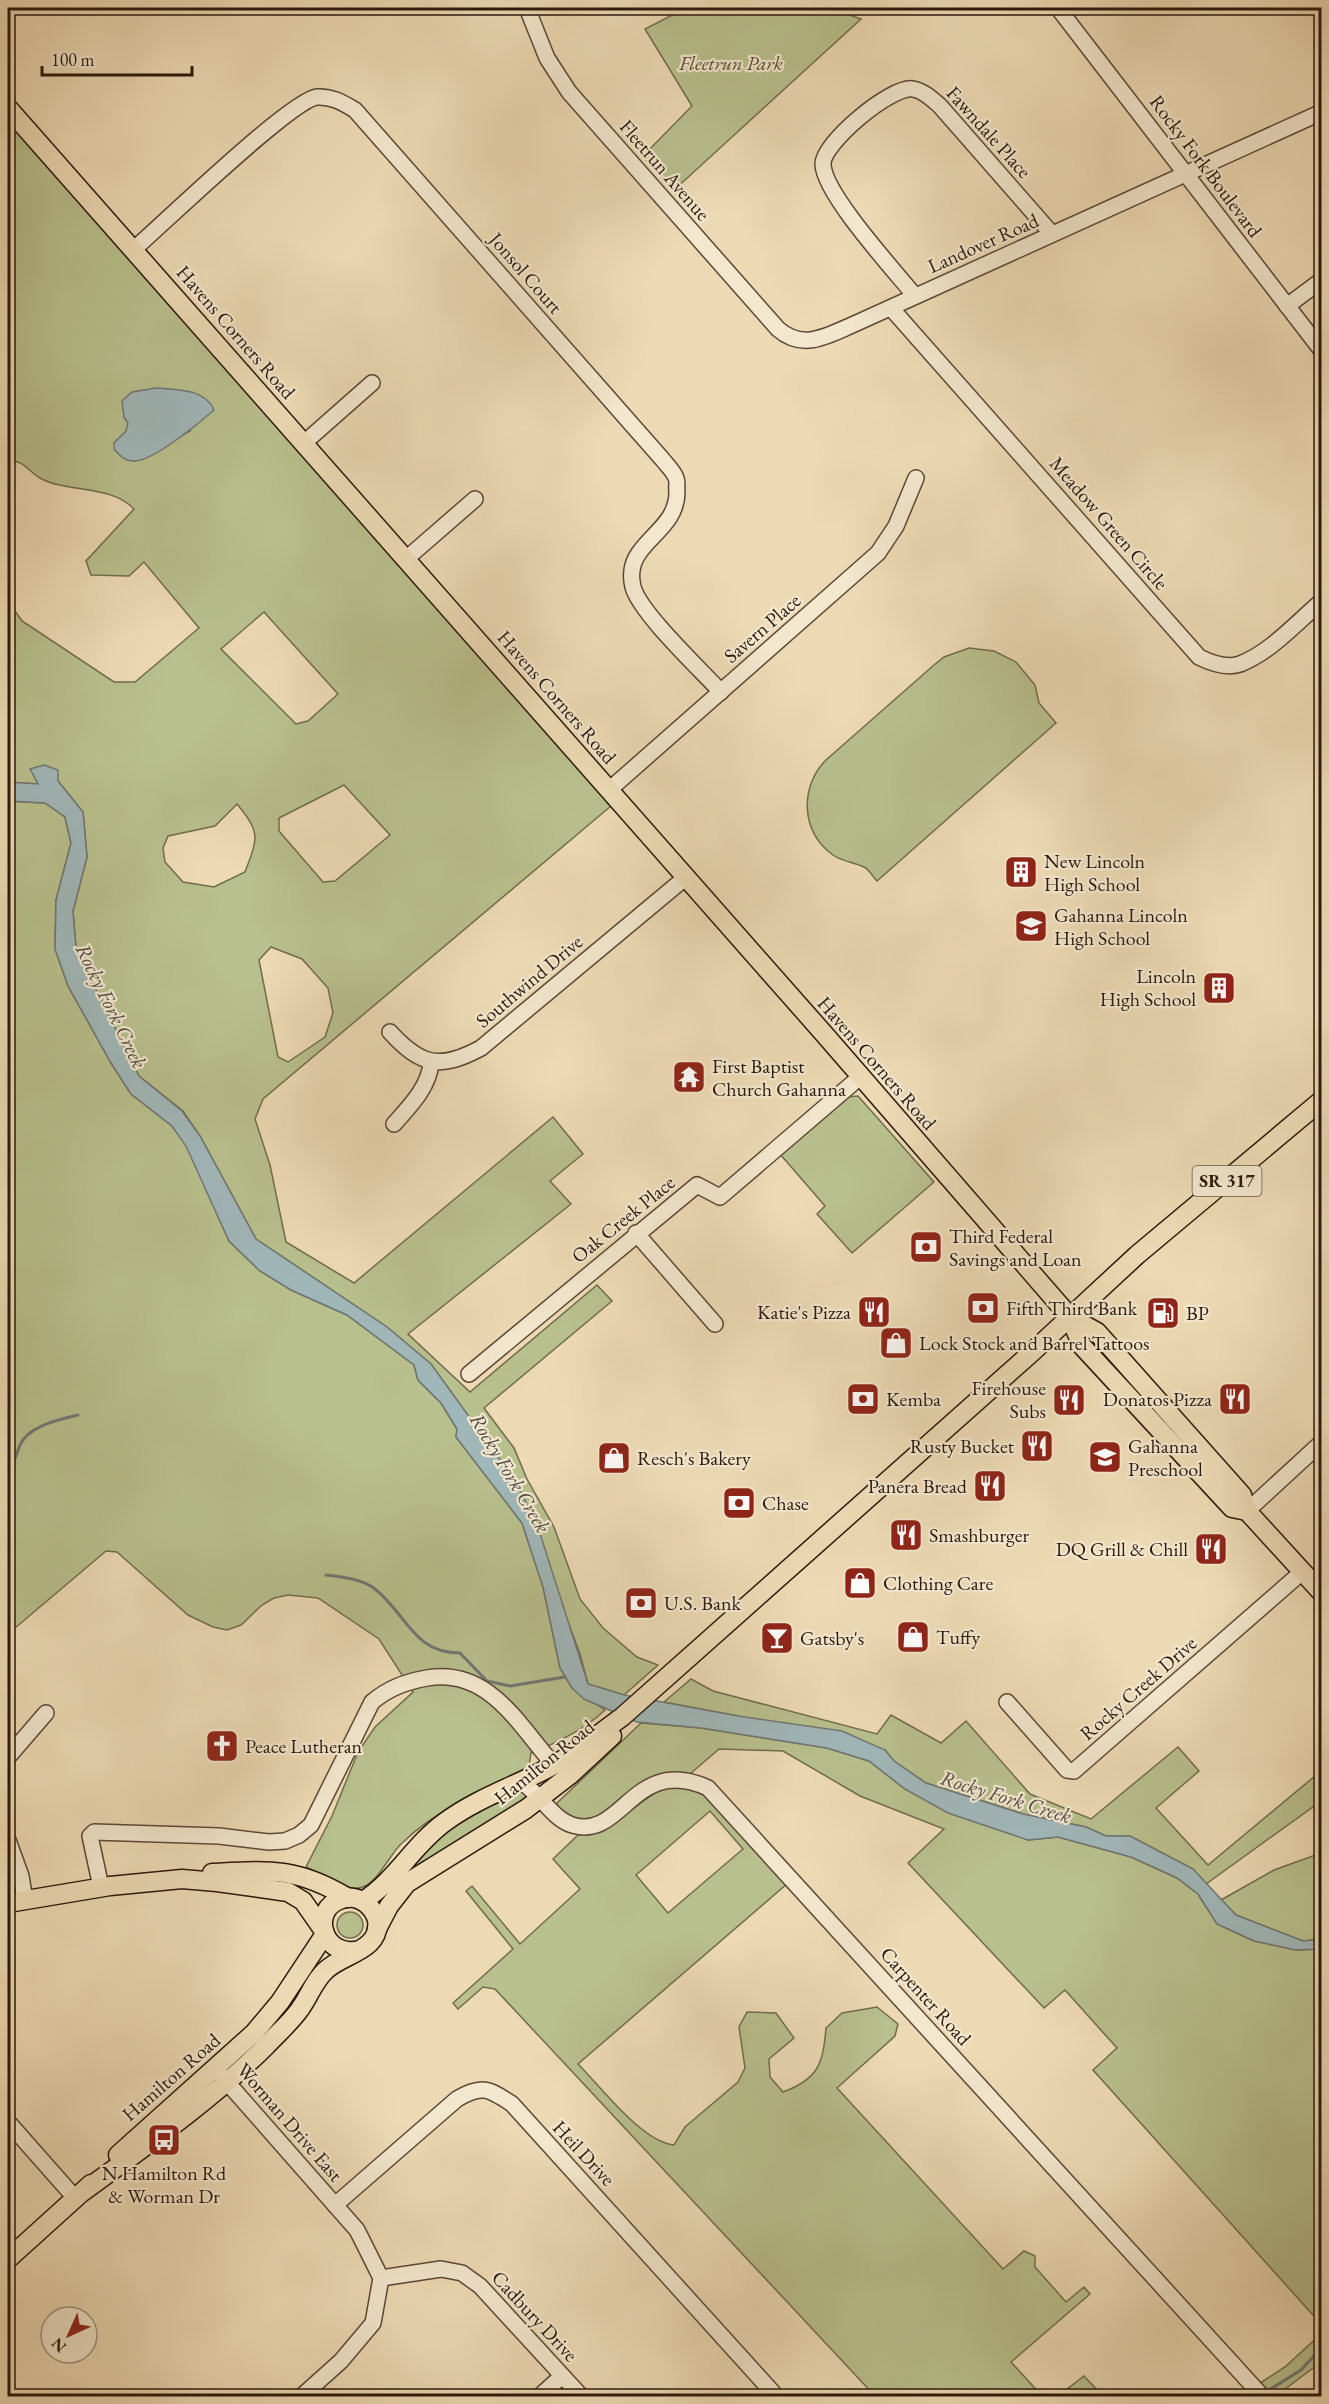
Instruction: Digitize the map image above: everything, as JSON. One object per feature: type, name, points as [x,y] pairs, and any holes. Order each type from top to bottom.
[{"type":"main road","name":"Havens Corners Road","points":[[8,108],[1070,1317],[1097,1332],[1242,1495],[1247,1511],[1322,1593]]},
{"type":"main road","name":"Hamilton Road","points":[[376,1929],[398,1893],[417,1875],[495,1830],[540,1798],[622,1717],[681,1668],[1184,1214],[1322,1100]]},
{"type":"main road","name":"Hamilton Road","points":[[354,1899],[371,1888],[404,1850],[444,1815],[485,1792],[515,1783],[554,1765],[599,1740]]},
{"type":"main road","points":[[16,1902],[102,1887],[182,1880],[229,1883],[288,1892],[298,1897],[324,1928],[332,1944],[347,1953],[370,1943],[376,1929],[374,1912],[326,1885],[291,1872],[251,1871],[201,1874],[182,1880]]},
{"type":"main road","points":[[324,1928],[334,1903],[354,1899]]},
{"type":"main road","name":"Hamilton Road","points":[[8,2259],[80,2195],[136,2137],[254,2033],[274,2010],[324,1928]]},
{"type":"main road","name":"Hamilton Road","points":[[80,2195],[182,2121],[226,2082],[287,2023],[317,1971],[347,1953]]},
{"type":"street","name":"Fleetrun Avenue","points":[[527,8],[547,58],[570,92],[778,329],[796,341]]},
{"type":"street","name":"Rocky Fork Boulevard","points":[[1058,8],[1322,351]]},
{"type":"street","name":"Fawndale Place","points":[[915,296],[830,188],[822,164],[827,151],[836,141],[885,97],[898,90],[913,89],[928,95],[940,106],[1052,234]]},
{"type":"street","name":"Jonsol Court","points":[[133,250],[280,120],[306,100],[318,97],[336,99],[355,110],[663,460],[676,478],[677,507],[668,523],[641,548],[632,567],[633,587],[646,609],[721,692]]},
{"type":"street","name":"Landover Road","points":[[796,341],[820,339],[1322,112]]},
{"type":"street","points":[[1287,306],[1322,280]]},
{"type":"street","name":"Meadow Green Circle","points":[[891,308],[1199,657],[1224,666],[1239,664],[1269,647],[1322,601]]},
{"type":"street","points":[[304,443],[372,383]]},
{"type":"street","name":"Savern Place","points":[[609,790],[878,553],[896,526],[916,478]]},
{"type":"street","points":[[406,559],[475,499]]},
{"type":"street","name":"Southwind Drive","points":[[431,1063],[458,1061],[481,1048],[685,878]]},
{"type":"street","points":[[390,1032],[407,1052],[431,1063],[430,1076],[412,1104],[394,1124]]},
{"type":"street","name":"Oak Creek Place","points":[[469,1374],[636,1233],[697,1185],[720,1197],[860,1077]]},
{"type":"street","points":[[636,1233],[715,1324]]},
{"type":"street","points":[[1247,1511],[1322,1442]]},
{"type":"street","name":"Rocky Creek Drive","points":[[1007,1702],[1067,1770],[1074,1771],[1302,1572]]},
{"type":"street","points":[[102,1887],[90,1836],[94,1832],[269,1842],[285,1841],[299,1834],[311,1825],[372,1702],[386,1691],[402,1684],[437,1676],[469,1682],[500,1700],[554,1765]]},
{"type":"street","points":[[8,1757],[46,1713]]},
{"type":"street","name":"Carpenter Road","points":[[515,1783],[532,1788],[563,1820],[582,1828],[606,1821],[640,1791],[656,1783],[688,1779],[708,1788],[1262,2397]]},
{"type":"street","points":[[8,1840],[21,1876],[16,1902]]},
{"type":"street","name":"Worman Drive East","points":[[214,2067],[357,2230],[381,2278]]},
{"type":"street","name":"Heil Drive","points":[[335,2205],[457,2099],[471,2090],[488,2089],[512,2104],[776,2397]]},
{"type":"street","points":[[8,2122],[80,2195]]},
{"type":"street","name":"Cadbury Drive","points":[[381,2278],[441,2269],[462,2273],[480,2286],[581,2397]]},
{"type":"street","points":[[302,2397],[341,2361],[373,2323],[381,2278]]},
{"type":"street","points":[[540,2397],[562,2376]]},
{"type":"green space","name":"Fleetrun Park","points":[[686,8],[830,8],[861,19],[673,191],[643,156],[692,106],[645,29]]},
{"type":"green space","points":[[8,119],[611,806],[263,1099],[255,1119],[270,1165],[286,1242],[354,1283],[553,1117],[583,1154],[550,1181],[571,1204],[408,1334],[470,1392],[597,1285],[612,1301],[484,1408],[514,1448],[527,1479],[554,1527],[580,1599],[603,1628],[637,1657],[658,1665],[624,1695],[588,1684],[580,1654],[514,1479],[431,1364],[387,1327],[256,1239],[200,1136],[183,1111],[139,1076],[76,949],[73,911],[87,857],[83,812],[58,781],[31,769],[38,784],[8,782],[8,601],[22,621],[114,682],[135,682],[199,628],[144,562],[129,576],[91,575],[86,561],[134,509],[124,501],[101,492],[51,483],[35,475],[23,464],[8,460]],"holes":[[[124,417],[190,431],[135,461],[114,443],[127,431],[128,423]],[[264,612],[338,694],[308,721],[296,724],[221,649]],[[344,785],[390,835],[335,881],[323,882],[279,831],[279,818]],[[237,804],[254,829],[255,843],[245,872],[214,887],[183,882],[165,862],[163,848],[168,836],[215,826]],[[271,947],[302,959],[328,988],[333,1013],[325,1037],[288,1062],[278,1057],[259,960]]]},
{"type":"green space","points":[[969,648],[994,651],[1016,662],[1035,685],[1039,703],[1056,723],[877,881],[866,868],[833,855],[822,846],[815,835],[807,809],[811,783],[826,760],[934,665],[944,657]]},
{"type":"green space","points":[[8,801],[45,803],[65,817],[71,843],[56,900],[55,949],[68,986],[131,1094],[172,1126],[187,1146],[229,1241],[260,1271],[291,1290],[347,1315],[414,1365],[418,1380],[441,1403],[457,1429],[456,1437],[522,1523],[543,1587],[560,1668],[572,1688],[605,1710],[570,1735],[531,1753],[529,1766],[524,1773],[474,1795],[429,1821],[401,1844],[375,1878],[365,1886],[351,1888],[343,1886],[306,1867],[332,1816],[358,1752],[375,1727],[413,1692],[379,1639],[318,1598],[288,1595],[274,1598],[262,1605],[241,1625],[227,1630],[213,1627],[188,1615],[117,1552],[106,1551],[8,1634]]},
{"type":"green space","points":[[858,1096],[934,1182],[852,1253],[817,1214],[825,1206],[780,1154],[845,1097]]},
{"type":"green space","points":[[691,1679],[713,1691],[877,1734],[891,1715],[941,1743],[966,1721],[1030,1794],[1091,1819],[1178,1747],[1199,1771],[1156,1808],[1208,1865],[1321,1771],[1321,1801],[1206,1884],[1193,1869],[1130,1836],[1106,1836],[1086,1827],[1023,1814],[926,1783],[894,1761],[885,1750],[738,1716],[664,1702]]},
{"type":"green space","points":[[641,1723],[701,1728],[827,1748],[869,1761],[905,1789],[1028,1840],[1058,1837],[1131,1857],[1177,1878],[1198,1894],[1217,1924],[1254,1941],[1296,1950],[1321,1949],[1321,2324],[1093,2070],[1117,2048],[1065,1990],[1044,2008],[908,1863],[944,1829],[860,1796],[783,1751],[719,1749],[690,1774],[670,1773],[654,1776],[633,1789],[603,1813],[591,1819],[578,1822],[559,1810],[557,1803]]},
{"type":"green space","points":[[667,1786],[690,1787],[710,1799],[788,1883],[578,2064],[636,2124],[662,2142],[674,2145],[685,2127],[738,2082],[745,2068],[739,2027],[747,2012],[776,2013],[794,2038],[769,2059],[770,2077],[783,2092],[812,2075],[821,2060],[826,2028],[842,2013],[877,2007],[898,2024],[895,2036],[837,2088],[1003,2269],[1024,2251],[1035,2256],[1035,2267],[1066,2302],[1084,2287],[1090,2294],[1011,2362],[1042,2396],[875,2396],[495,1989],[483,1987],[458,2009],[453,2003],[513,1949],[466,1891],[472,1886],[520,1944],[580,1889],[553,1859],[578,1835],[604,1829]],"holes":[[[710,1811],[743,1849],[668,1913],[636,1875]]]},
{"type":"green space","points":[[524,1790],[530,1796],[470,1835],[412,1868],[398,1879],[380,1904],[372,1897],[433,1832]]},
{"type":"green space","points":[[1321,1853],[1321,1939],[1303,1941],[1236,1915],[1221,1900],[1274,1870]]},
{"type":"green space","points":[[350,1912],[359,1916],[363,1925],[359,1934],[350,1938],[341,1934],[337,1925],[341,1916]]},
{"type":"green space","points":[[1321,2334],[1321,2362],[1276,2396],[1267,2396],[1257,2385],[1285,2367]]},
{"type":"green space","points":[[1084,2376],[1103,2396],[1058,2396]]},
{"type":"water","points":[[156,388],[197,394],[210,403],[214,410],[163,449],[142,460],[125,459],[114,449],[114,443],[126,431],[128,423],[124,417],[122,401],[132,392]]},
{"type":"water","points":[[44,765],[58,770],[58,781],[83,812],[87,857],[73,911],[76,949],[139,1076],[182,1111],[200,1136],[256,1239],[387,1327],[431,1364],[514,1479],[537,1524],[588,1684],[624,1695],[738,1716],[842,1731],[885,1750],[894,1761],[926,1783],[1023,1814],[1086,1827],[1106,1836],[1130,1836],[1193,1869],[1236,1915],[1303,1941],[1321,1939],[1321,1949],[1296,1950],[1254,1941],[1217,1924],[1198,1894],[1177,1878],[1131,1857],[1058,1837],[1028,1840],[948,1813],[905,1789],[869,1761],[827,1748],[701,1728],[637,1722],[584,1699],[572,1688],[560,1668],[543,1587],[522,1523],[456,1437],[457,1429],[441,1403],[418,1380],[414,1365],[347,1315],[291,1290],[260,1271],[229,1241],[186,1146],[172,1126],[131,1094],[111,1063],[68,986],[55,949],[56,900],[71,843],[65,817],[45,803],[8,801],[8,782],[38,784],[30,769]]},
{"type":"waterway","points":[[8,1471],[24,1438],[30,1433],[45,1424],[78,1415]]},
{"type":"waterway","points":[[326,1575],[358,1581],[375,1589],[421,1639],[431,1647],[460,1653],[487,1681],[510,1686],[565,1677]]},
{"type":"waterway","points":[[1269,2390],[1301,2370],[1322,2347]]},
{"type":"place","name":"New Lincoln High School","points":[[1021,872]]},
{"type":"place","name":"Gahanna Lincoln High School","points":[[1031,926]]},
{"type":"place","name":"Lincoln High School","points":[[1219,988]]},
{"type":"place","name":"First Baptist Church Gahanna","points":[[689,1077]]},
{"type":"place","name":"Third Federal Savings and Loan","points":[[926,1247]]},
{"type":"place","name":"Fifth Third Bank","points":[[983,1308]]},
{"type":"place","name":"Katie's Pizza","points":[[874,1312]]},
{"type":"place","name":"BP","points":[[1163,1313]]},
{"type":"place","name":"Lock Stock and Barrel Tattoos","points":[[896,1343]]},
{"type":"place","name":"Kemba","points":[[863,1399]]},
{"type":"place","name":"Donatos Pizza","points":[[1235,1399]]},
{"type":"place","name":"Firehouse Subs","points":[[1069,1400]]},
{"type":"place","name":"Rusty Bucket","points":[[1037,1446]]},
{"type":"place","name":"Gahanna Preschool","points":[[1105,1457]]},
{"type":"place","name":"Resch's Bakery","points":[[614,1458]]},
{"type":"place","name":"Panera Bread","points":[[990,1486]]},
{"type":"place","name":"Chase","points":[[739,1503]]},
{"type":"place","name":"Smashburger","points":[[906,1535]]},
{"type":"place","name":"DQ Grill & Chill","points":[[1211,1549]]},
{"type":"place","name":"Clothing Care","points":[[860,1583]]},
{"type":"place","name":"U.S. Bank","points":[[641,1603]]},
{"type":"place","name":"Tuffy","points":[[913,1637]]},
{"type":"place","name":"Gatsby's","points":[[777,1638]]},
{"type":"place","name":"Peace Lutheran","points":[[222,1746]]},
{"type":"place","name":"N Hamilton Rd & Worman Dr","points":[[164,2140]]},
{"type":"water label","name":"Rocky Fork Creek","points":[[111,1006]]},
{"type":"water label","name":"Rocky Fork Creek","points":[[510,1473]]},
{"type":"water label","name":"Rocky Fork Creek","points":[[1006,1797]]}]
